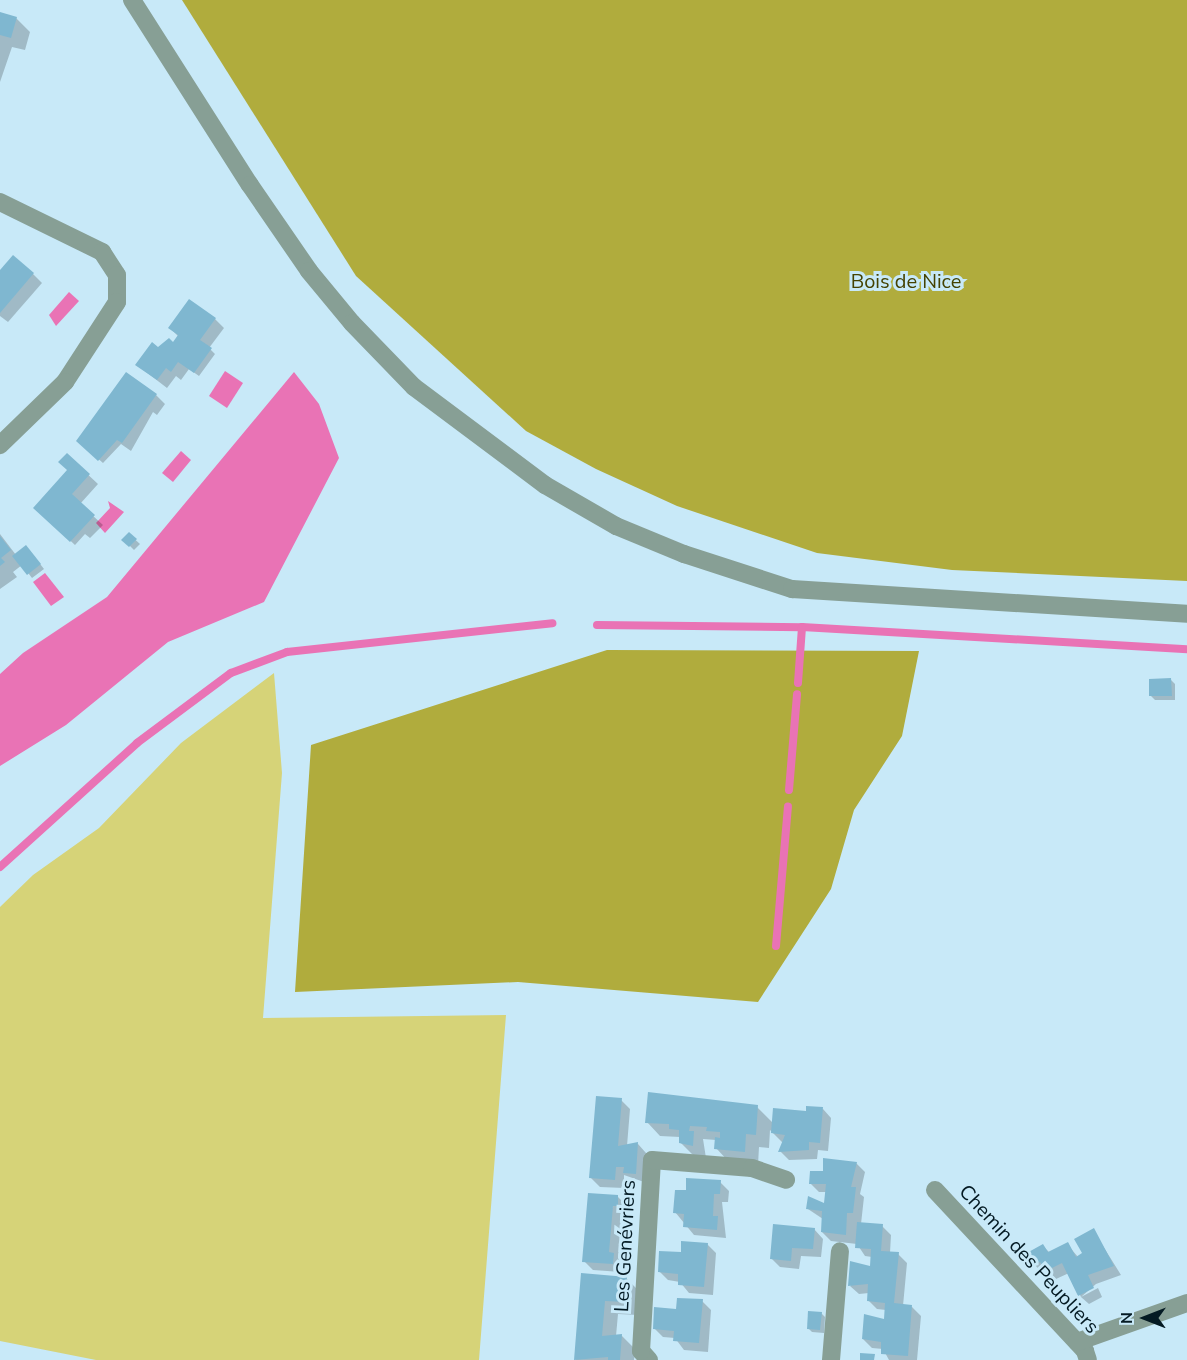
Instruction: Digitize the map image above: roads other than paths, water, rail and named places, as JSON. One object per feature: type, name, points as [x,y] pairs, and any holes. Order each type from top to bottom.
[{"type":"street","points":[[132,0],[250,186],[309,271],[352,323],[414,387],[476,437],[555,491],[616,526],[684,554],[792,589],[1187,614]]},
{"type":"street","points":[[0,202],[102,252],[117,275],[117,302],[65,382],[0,445]]},
{"type":"street","name":"Les Genévriers","points":[[649,1360],[641,1351],[652,1160],[752,1168],[786,1180]]},
{"type":"street","name":"Chemin des Peupliers","points":[[935,1190],[1077,1342],[1088,1360]]},
{"type":"street","points":[[831,1360],[840,1251]]},
{"type":"street","points":[[1077,1342],[1187,1303]]},
{"type":"waterway","points":[[0,867],[137,743],[231,673],[287,652],[552,623]]},
{"type":"waterway","points":[[597,625],[802,627],[1187,649]]},
{"type":"waterway","points":[[798,683],[802,627]]},
{"type":"waterway","points":[[789,790],[797,694]]},
{"type":"waterway","points":[[776,946],[788,807]]},
{"type":"park label","name":"Bois de Nice","points":[[906,281]]}]
